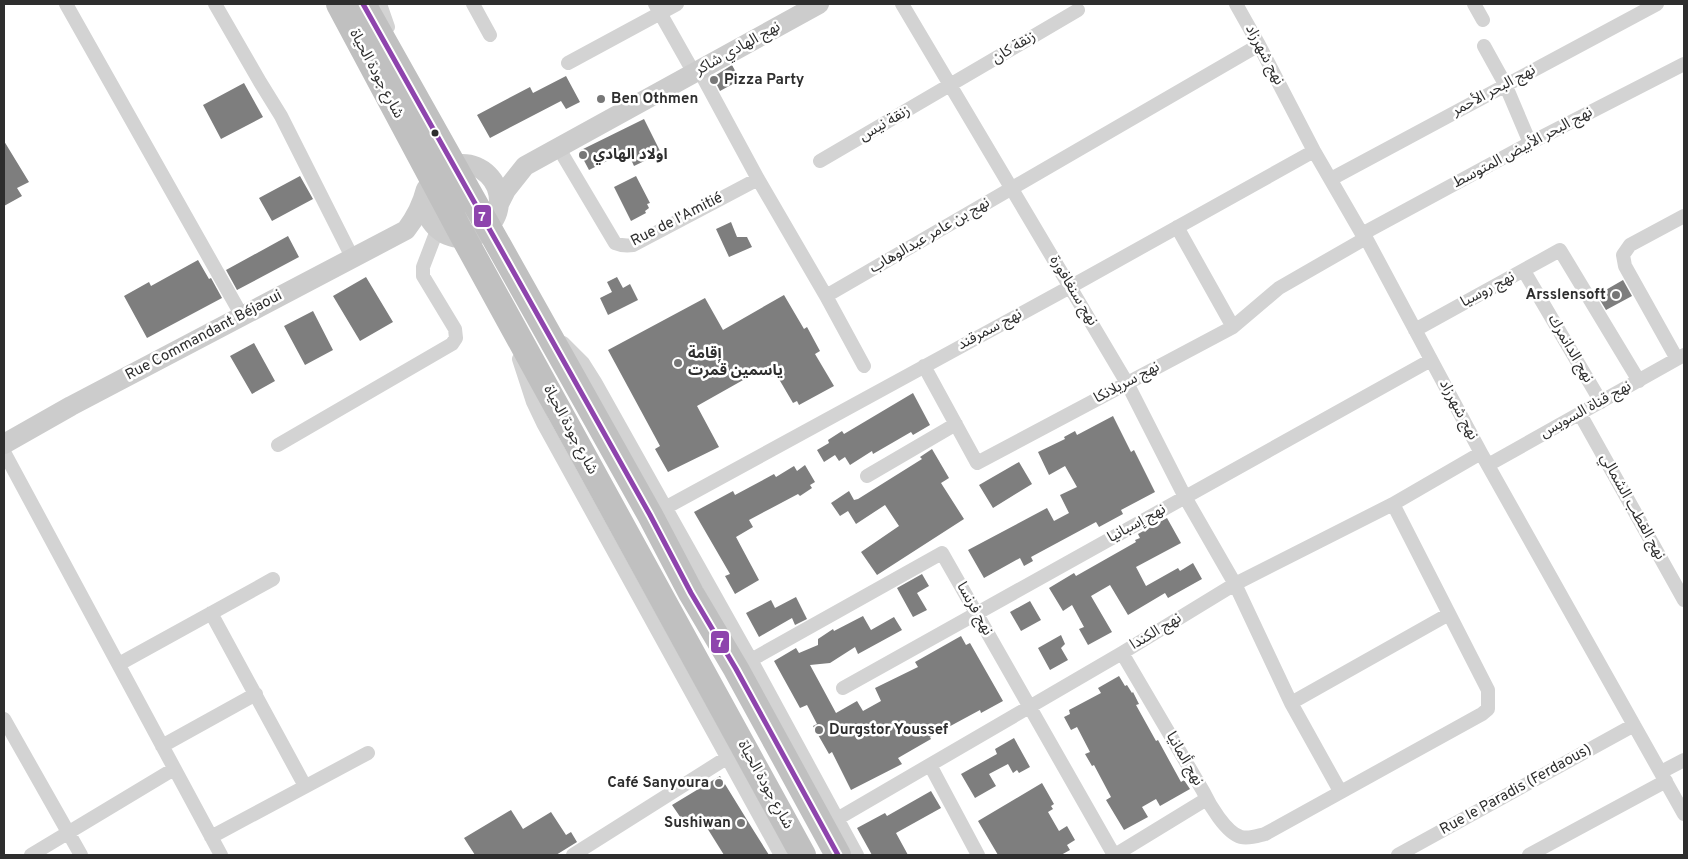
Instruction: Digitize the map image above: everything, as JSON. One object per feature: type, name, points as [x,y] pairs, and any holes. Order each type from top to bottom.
[{"type":"highway","name":"شارع جودة الحياة","points":[[339,4],[447,176],[494,216],[540,318],[838,855]]},
{"type":"highway","name":"شارع جودة الحياة","points":[[363,4],[407,85],[447,176],[450,236],[512,324],[623,529],[804,855]]},
{"type":"street","points":[[66,4],[242,316]]},
{"type":"street","points":[[215,4],[281,116],[352,257]]},
{"type":"street","points":[[380,4],[407,85]]},
{"type":"street","points":[[473,4],[490,35]]},
{"type":"street","points":[[568,63],[658,8],[677,4]]},
{"type":"street","name":"نهج الهادي شاكر","points":[[524,166],[820,4]]},
{"type":"street","name":"نهج سنغافورة","points":[[902,4],[1127,383],[1185,497],[1235,584],[1291,703],[1340,791]]},
{"type":"street","name":"نهج شهرزاد","points":[[1236,4],[1314,151],[1364,236],[1484,459],[1684,814]]},
{"type":"street","points":[[1474,4],[1483,20]]},
{"type":"street","name":"نهج البحر الأحمر","points":[[1331,179],[1657,4]]},
{"type":"street","points":[[658,8],[826,296],[864,366]]},
{"type":"street","name":"زنقة كان","points":[[950,86],[1078,10]]},
{"type":"street","name":"نهج بن عامر عبدالوهاب","points":[[826,296],[1259,45]]},
{"type":"street","points":[[1484,46],[1505,84],[1530,143]]},
{"type":"street","name":"نهج البحر الأبيض المتوسط","points":[[1364,236],[1530,143],[1684,64]]},
{"type":"street","name":"زنقة نيس","points":[[820,161],[950,86]]},
{"type":"street","name":"Rue de l'Amitié","points":[[558,147],[615,243],[619,245],[634,244],[758,179]]},
{"type":"street","name":"نهج سمرقند","points":[[665,508],[1070,287],[1314,151]]},
{"type":"street","points":[[406,230],[416,218],[422,204],[447,176],[524,166]]},
{"type":"street","points":[[406,230],[450,236],[478,235],[494,216],[506,190],[524,166]]},
{"type":"street","points":[[1681,357],[1625,266],[1622,255],[1630,246],[1684,216]]},
{"type":"street","points":[[1177,227],[1233,327]]},
{"type":"street","name":"Rue Commandant Béjaoui","points":[[4,444],[352,257],[406,230]]},
{"type":"street","points":[[278,445],[452,344],[456,338],[455,329],[423,276],[423,267],[450,236]]},
{"type":"street","name":"نهج سريلانكا","points":[[924,366],[977,463],[1233,327],[1279,288],[1364,236]]},
{"type":"street","name":"نهج روسيا","points":[[1415,330],[1560,250],[1639,381]]},
{"type":"street","name":"نهج الدانمرك","points":[[1524,271],[1601,402]]},
{"type":"street","points":[[540,318],[583,363],[751,660],[857,855]]},
{"type":"street","points":[[512,324],[519,358],[533,402],[543,423],[782,855]]},
{"type":"street","name":"نهج قناة السويس","points":[[1484,459],[1580,414],[1681,357]]},
{"type":"street","name":"نهج إسبانيا","points":[[843,688],[1431,360]]},
{"type":"street","name":"نهج القطب الشمالي","points":[[1580,414],[1684,600]]},
{"type":"street","points":[[867,476],[956,424]]},
{"type":"street","points":[[4,452],[120,664],[221,855]]},
{"type":"street","name":"نهج الكندا","points":[[837,819],[1122,653],[1235,584],[1484,459]]},
{"type":"street","points":[[1205,800],[1230,831],[1240,837],[1252,838],[1265,834],[1488,709],[1488,690],[1393,504]]},
{"type":"street","name":"نهج فرنسا","points":[[751,660],[942,553],[1114,855]]},
{"type":"street","points":[[120,664],[273,579]]},
{"type":"street","points":[[211,613],[305,786]]},
{"type":"street","points":[[1291,703],[1449,614]]},
{"type":"street","name":"نهج ألمانيا","points":[[1114,855],[1205,800],[1203,791],[1122,653]]},
{"type":"street","points":[[162,746],[256,694]]},
{"type":"street","points":[[4,719],[81,855]]},
{"type":"street","name":"Rue le Paradis (Ferdaous)","points":[[1398,855],[1634,725]]},
{"type":"street","points":[[211,837],[368,753]]},
{"type":"street","points":[[573,855],[728,757]]},
{"type":"street","points":[[1529,855],[1664,776],[1684,760]]},
{"type":"street","points":[[930,765],[978,855]]},
{"type":"street","points":[[31,855],[174,769]]},
{"type":"building","points":[[732,65],[740,80],[720,91],[713,77]]},
{"type":"building","points":[[566,76],[580,102],[566,109],[561,101],[490,138],[477,115],[530,87],[533,93]]},
{"type":"building","points":[[244,83],[263,117],[221,139],[203,105]]},
{"type":"building","points":[[644,119],[661,153],[634,166],[627,151],[589,170],[579,151]]},
{"type":"building","points":[[4,141],[29,182],[17,188],[22,196],[4,206]]},
{"type":"building","points":[[300,176],[313,199],[272,221],[259,198]]},
{"type":"building","points":[[636,176],[650,203],[647,204],[649,208],[645,211],[646,213],[631,221],[614,187]]},
{"type":"building","points":[[731,222],[737,237],[747,237],[752,247],[729,257],[716,229]]},
{"type":"building","points":[[288,236],[299,257],[237,290],[226,270]]},
{"type":"building","points":[[198,260],[222,298],[147,338],[124,296],[149,282],[151,286]]},
{"type":"building","points":[[366,277],[393,322],[360,341],[333,296]]},
{"type":"building","points":[[617,277],[623,288],[630,284],[638,300],[608,315],[600,298],[612,292],[607,282]]},
{"type":"building","name":"Arsslensoft","points":[[1623,280],[1632,296],[1606,310],[1597,295]]},
{"type":"building","points":[[784,295],[804,329],[807,327],[820,351],[815,354],[834,386],[799,405],[797,401],[793,403],[776,374],[771,377],[766,367],[697,406],[719,447],[668,472],[655,449],[660,446],[608,350],[705,298],[723,330]]},
{"type":"building","points":[[313,311],[333,350],[305,365],[284,326]]},
{"type":"building","points":[[254,343],[275,381],[252,394],[230,356]]},
{"type":"building","points":[[913,393],[930,425],[913,435],[911,432],[873,454],[872,451],[850,465],[845,457],[839,461],[835,455],[824,462],[817,450],[829,443],[828,440],[842,431],[844,434]]},
{"type":"building","points":[[1113,416],[1131,452],[1134,450],[1155,492],[1121,510],[1123,514],[1099,527],[1096,522],[1031,557],[1033,561],[1024,566],[1020,558],[984,578],[968,550],[1047,508],[1054,521],[1069,513],[1060,495],[1077,487],[1065,466],[1049,475],[1038,452],[1065,439],[1064,437],[1075,431],[1077,435]]},
{"type":"building","points":[[932,449],[949,478],[941,483],[964,519],[877,575],[861,552],[899,526],[885,505],[856,524],[848,511],[840,516],[831,503],[849,491],[854,500],[858,499],[922,459],[920,457]]},
{"type":"building","points":[[1019,462],[1032,484],[993,508],[979,485]]},
{"type":"building","points":[[805,465],[815,482],[810,485],[812,488],[800,496],[798,494],[749,520],[753,527],[736,537],[759,580],[735,594],[725,576],[730,574],[694,512],[733,491],[735,495],[774,474],[776,477],[794,466],[797,471]]},
{"type":"building","points":[[1167,518],[1181,543],[1136,567],[1146,586],[1178,568],[1180,571],[1193,563],[1202,579],[1168,598],[1165,593],[1128,615],[1110,585],[1091,596],[1112,632],[1088,645],[1079,629],[1084,627],[1072,605],[1063,611],[1049,588],[1074,573],[1076,576],[1136,542],[1135,540],[1140,538],[1138,534]]},
{"type":"building","points":[[922,574],[929,586],[917,593],[927,610],[913,617],[897,588]]},
{"type":"building","points":[[796,597],[807,619],[795,625],[792,618],[759,637],[746,613],[771,600],[775,608]]},
{"type":"building","points":[[1030,601],[1041,620],[1021,631],[1010,612]]},
{"type":"building","points":[[863,616],[871,630],[894,617],[902,630],[858,654],[855,647],[830,663],[810,665],[836,713],[857,701],[863,711],[881,701],[875,688],[918,667],[915,662],[961,636],[966,645],[970,643],[1003,701],[981,713],[980,710],[930,737],[931,739],[898,758],[902,764],[851,790],[832,752],[829,754],[813,726],[817,724],[807,705],[800,708],[774,661],[796,648],[799,653],[818,645],[818,639],[833,629],[834,631]]},
{"type":"building","points":[[1061,635],[1065,644],[1061,648],[1068,660],[1050,670],[1038,648]]},
{"type":"building","points":[[1119,676],[1125,686],[1127,685],[1133,692],[1139,704],[1136,705],[1181,782],[1184,780],[1190,789],[1160,806],[1156,799],[1142,807],[1148,817],[1124,830],[1106,800],[1111,797],[1094,765],[1092,766],[1085,754],[1090,752],[1077,727],[1071,730],[1064,717],[1070,714],[1069,710],[1101,693],[1098,688]]},
{"type":"building","points":[[1014,738],[1030,767],[1019,773],[1017,770],[1013,773],[1008,764],[989,774],[996,786],[975,798],[961,774],[997,754],[995,749]]},
{"type":"building","points":[[720,776],[769,855],[724,855],[699,815],[685,824],[672,805]]},
{"type":"building","points":[[1042,783],[1054,804],[1051,806],[1053,809],[1048,812],[1059,831],[1067,826],[1075,840],[1067,845],[1070,850],[1061,855],[998,855],[978,821]]},
{"type":"building","points":[[931,791],[941,808],[896,833],[908,855],[872,855],[857,828],[885,813],[887,816]]},
{"type":"building","points":[[511,810],[523,829],[551,812],[566,835],[571,832],[577,842],[556,855],[475,855],[464,838]]},
{"type":"transit line","name":"7","points":[[363,4],[650,515],[691,593],[736,669],[838,855]]},
{"type":"place","name":"Pizza Party","points":[[714,80]]},
{"type":"place","name":"Ben Othmen","points":[[601,99]]},
{"type":"place","name":"اولاد الهادي","points":[[583,155]]},
{"type":"place","name":"Arsslensoft","points":[[1616,295]]},
{"type":"place","name":"إقامة ياسمين قمرت","points":[[678,363]]},
{"type":"place","name":"Durgstor Youssef","points":[[819,730]]},
{"type":"place","name":"Café Sanyoura","points":[[719,783]]},
{"type":"place","name":"Sushiwan","points":[[741,823]]}]
